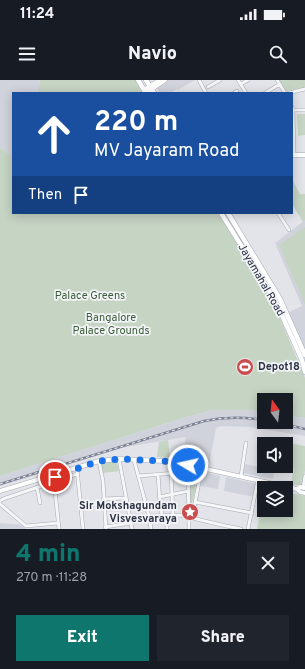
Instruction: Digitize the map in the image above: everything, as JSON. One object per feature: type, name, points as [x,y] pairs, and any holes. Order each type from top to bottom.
[{"type":"main road","points":[[138,80],[145,92]]},
{"type":"main road","points":[[146,80],[152,89]]},
{"type":"main road","name":"Jayamahal Road","points":[[222,214],[276,302],[302,360],[305,372]]},
{"type":"main road","name":"Jayamahal Road","points":[[229,214],[280,299],[305,355]]},
{"type":"street","points":[[152,89],[160,80]]},
{"type":"street","points":[[145,92],[165,80]]},
{"type":"street","points":[[199,80],[205,92]]},
{"type":"street","points":[[208,87],[220,80]]},
{"type":"street","points":[[238,80],[245,92]]},
{"type":"street","points":[[241,84],[248,80]]},
{"type":"street","points":[[277,80],[284,92]]},
{"type":"street","points":[[267,92],[280,84]]},
{"type":"street","points":[[293,92],[305,89]]},
{"type":"street","points":[[293,109],[305,110]]},
{"type":"street","points":[[293,155],[305,155]]},
{"type":"street","points":[[279,214],[289,230]]},
{"type":"street","points":[[241,476],[246,443]]},
{"type":"street","points":[[119,459],[132,529]]},
{"type":"street","points":[[58,523],[26,527],[0,503],[3,499],[54,481],[99,461],[119,459],[164,461],[202,467],[297,489],[300,492],[305,493]]},
{"type":"street","points":[[134,460],[147,506],[151,529]]},
{"type":"street","points":[[99,461],[103,480],[106,528],[131,523]]},
{"type":"street","points":[[188,465],[189,529]]},
{"type":"street","points":[[190,517],[195,502],[202,467]]},
{"type":"street","points":[[0,493],[76,471]]},
{"type":"street","points":[[76,471],[83,529]]},
{"type":"street","points":[[138,476],[188,472]]},
{"type":"street","points":[[171,473],[173,515]]},
{"type":"street","points":[[158,474],[162,515]]},
{"type":"street","points":[[297,489],[300,487],[304,488],[305,476]]},
{"type":"street","points":[[248,529],[258,480]]},
{"type":"street","points":[[54,481],[59,529]]},
{"type":"street","points":[[37,487],[40,503]]},
{"type":"street","points":[[159,496],[188,491]]},
{"type":"street","points":[[103,499],[126,498]]},
{"type":"street","points":[[195,502],[252,513]]},
{"type":"street","points":[[147,506],[160,504]]},
{"type":"street","points":[[149,516],[173,515],[190,517],[226,528],[241,529]]},
{"type":"street","points":[[167,516],[167,529]]},
{"type":"street","points":[[49,524],[49,529]]},
{"type":"shaded area","points":[[0,80],[40,80],[38,92],[12,92],[12,156],[0,148]]},
{"type":"shaded area","points":[[169,80],[195,80],[172,92],[159,92],[157,88]]},
{"type":"shaded area","points":[[305,220],[305,352],[289,312],[302,306],[275,243]]},
{"type":"shaded area","points":[[212,410],[257,411],[257,428],[221,426],[216,428],[209,465],[182,459],[186,437],[120,448],[0,486],[0,476]]},
{"type":"shaded area","points":[[293,416],[305,418],[305,436],[263,429],[293,429]]},
{"type":"shaded area","points":[[244,464],[257,466],[257,473],[274,473],[273,479],[243,473]]},
{"type":"shaded area","points":[[203,472],[220,476],[218,489],[201,486]]},
{"type":"shaded area","points":[[226,477],[257,484],[255,497],[224,491]]},
{"type":"shaded area","points":[[0,523],[25,525],[25,529],[0,529]]},
{"type":"green space","points":[[40,80],[135,80],[141,92],[38,92]]},
{"type":"green space","points":[[279,80],[305,80],[305,87],[286,91]]},
{"type":"green space","points":[[297,114],[305,114],[305,135],[298,136]]},
{"type":"green space","name":"Bangalore Palace Grounds","points":[[0,148],[12,156],[12,214],[219,214],[260,279],[277,311],[305,378],[305,418],[293,416],[293,393],[257,393],[257,411],[212,410],[0,476]]},
{"type":"green space","points":[[293,181],[300,194],[305,194],[305,220],[303,222],[293,206]]},
{"type":"green space","points":[[305,227],[305,305],[279,245]]},
{"type":"green space","points":[[168,440],[170,458],[157,457],[159,442]]},
{"type":"green space","points":[[293,444],[305,446],[305,470],[302,486],[293,484],[293,481],[292,481],[294,468]]},
{"type":"green space","points":[[117,461],[119,471],[103,473],[101,463]]},
{"type":"green space","points":[[190,470],[200,471],[190,512]]},
{"type":"green space","points":[[293,493],[305,496],[305,529],[257,529],[259,517],[293,517]]},
{"type":"railway","points":[[0,484],[204,421],[234,418],[257,419]]},
{"type":"railway","points":[[293,426],[305,429]]},
{"type":"place","name":"Depot18","points":[[245,367]]},
{"type":"place","name":"Sir Mokshagundam Visvesvaraya","points":[[190,512]]},
{"type":"route","points":[[55,477],[99,461],[119,459],[164,461],[188,465]]},
{"type":"park label","name":"Palace Greens","points":[[90,296]]}]
